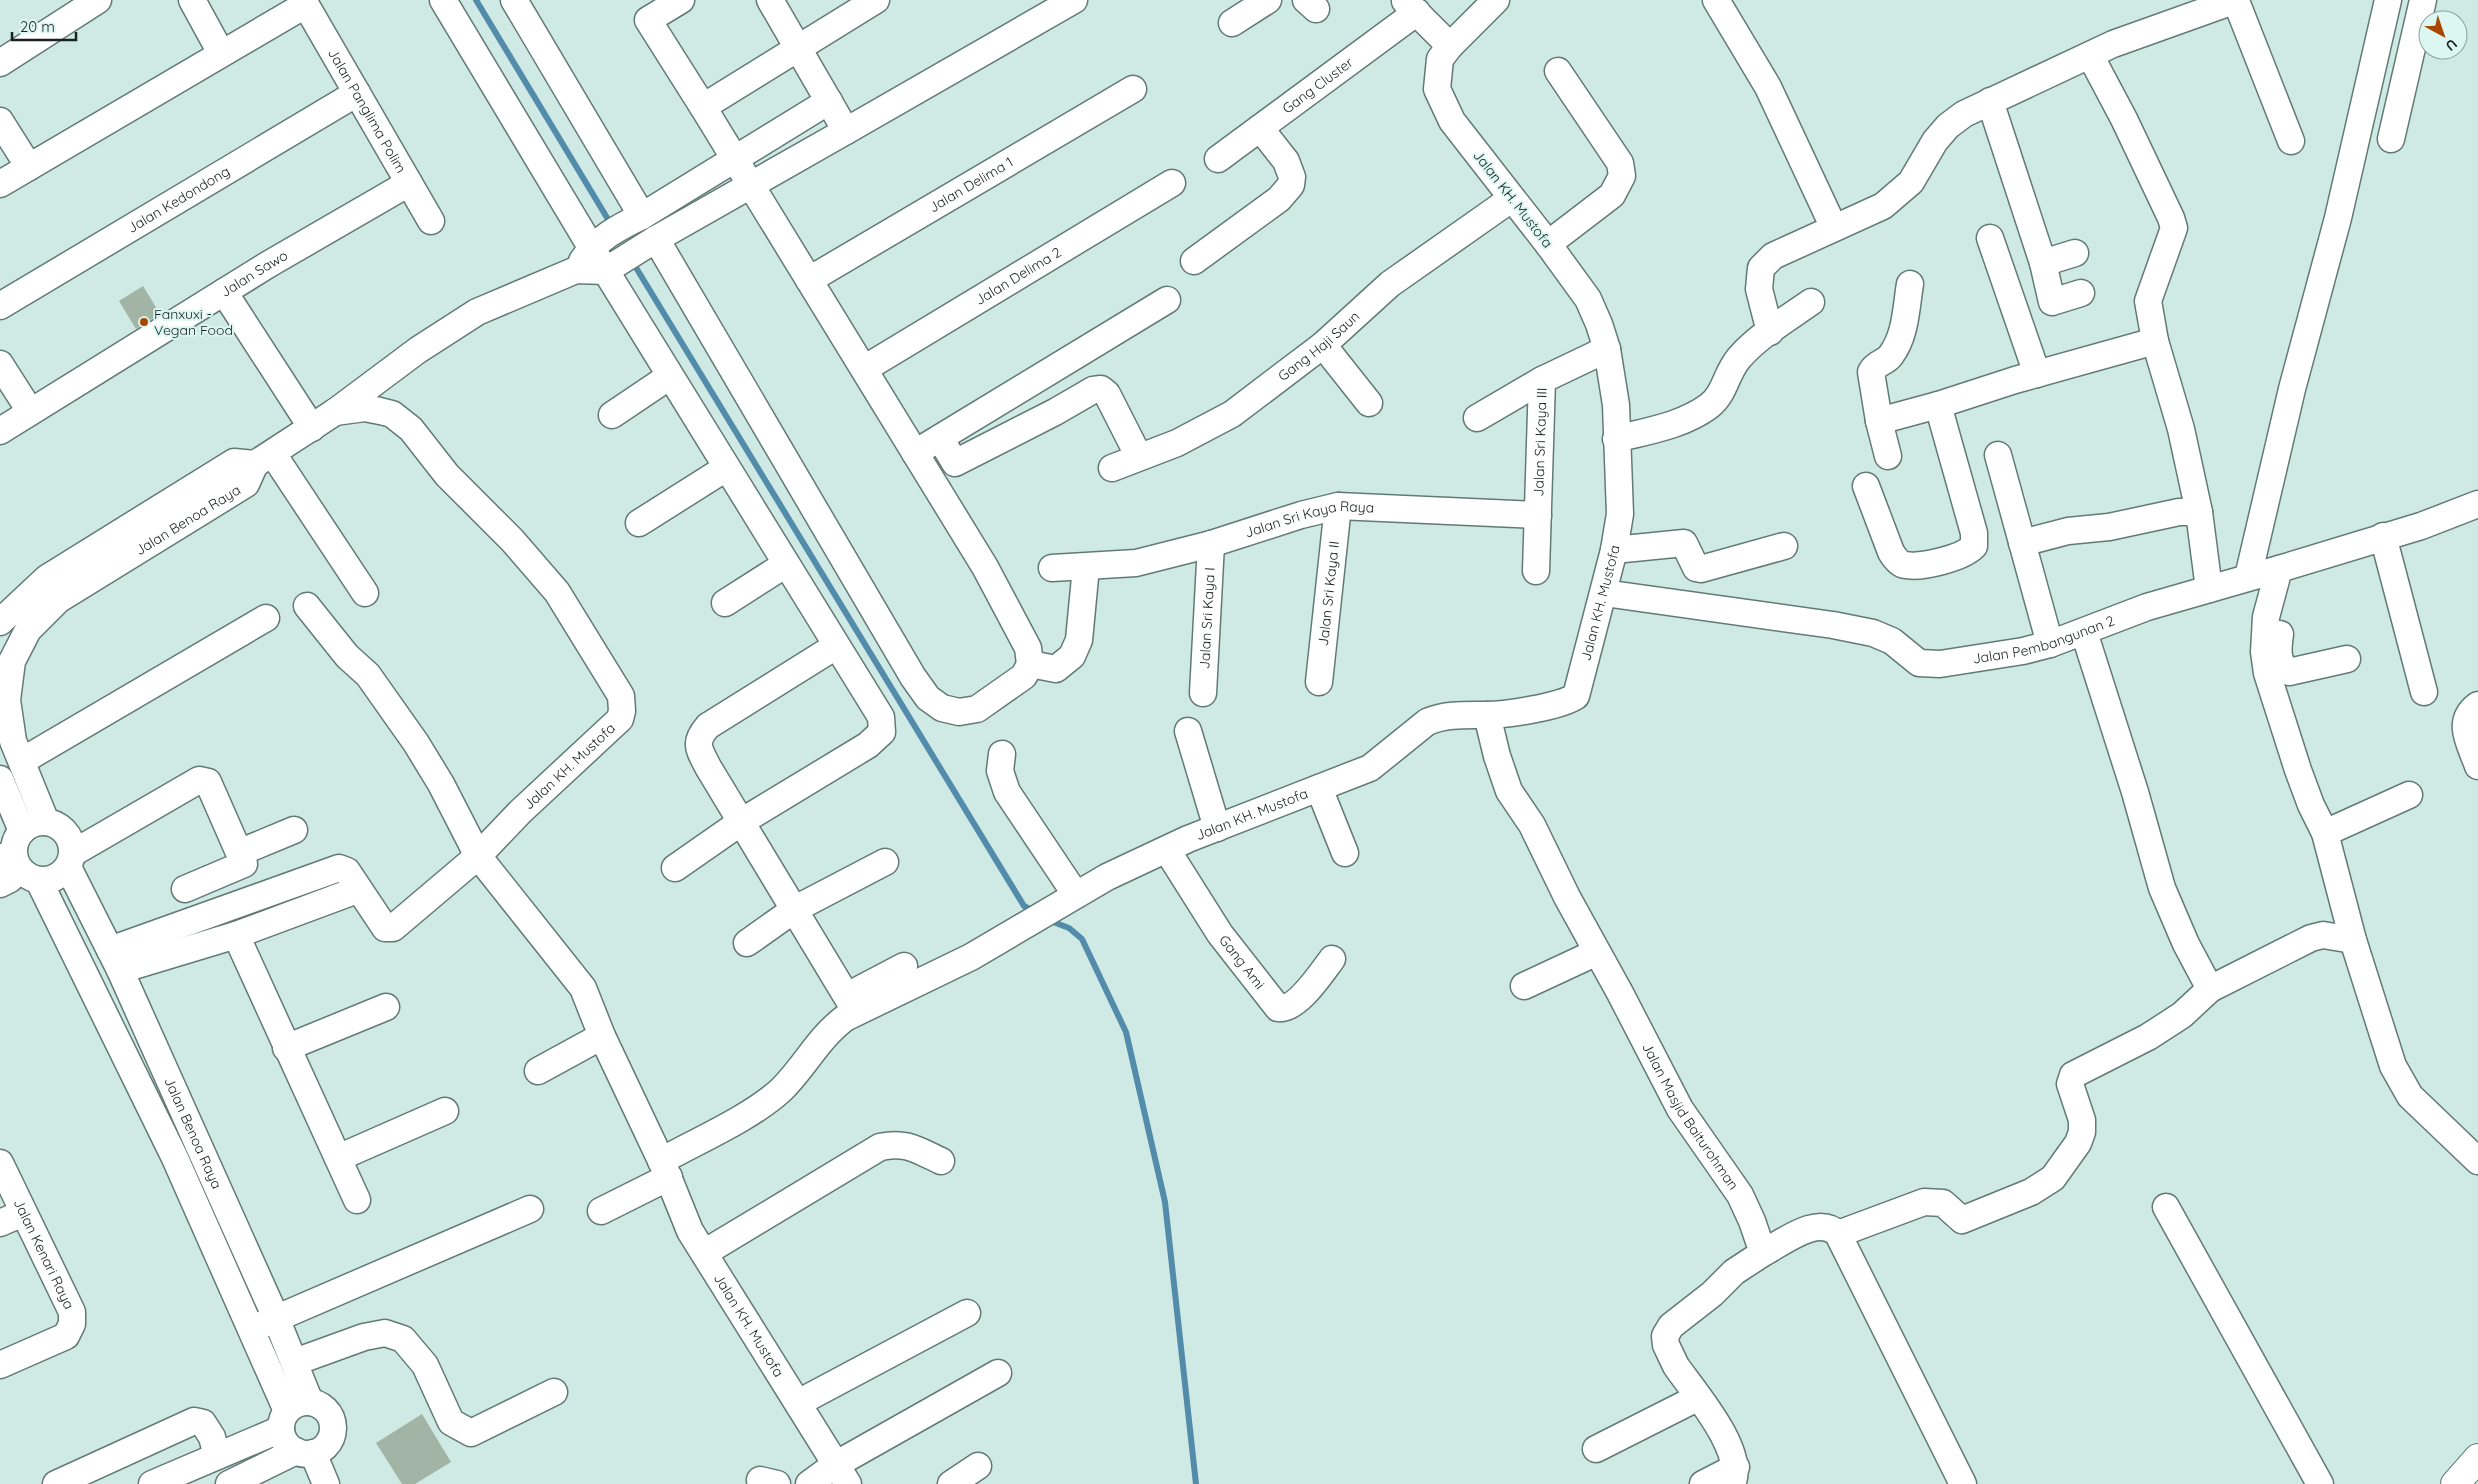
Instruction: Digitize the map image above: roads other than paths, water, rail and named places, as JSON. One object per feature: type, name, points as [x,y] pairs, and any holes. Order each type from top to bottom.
[{"type":"main road","points":[[2455,1484],[2478,1458]]},
{"type":"street","points":[[0,63],[98,0]]},
{"type":"street","points":[[192,0],[221,53]]},
{"type":"street","points":[[443,0],[610,268],[670,376],[881,717],[882,732],[868,745],[742,822],[675,868]]},
{"type":"street","points":[[648,244],[913,677],[928,698],[942,708],[959,712],[977,708],[1024,676],[1030,664],[1028,648],[985,567],[736,158],[648,20],[681,0]]},
{"type":"street","points":[[770,0],[846,131]]},
{"type":"street","points":[[703,107],[876,0]]},
{"type":"street","points":[[365,593],[264,459],[336,412],[418,350],[477,312],[576,270],[610,268],[697,215],[1074,0]]},
{"type":"street","points":[[1232,23],[1268,0]]},
{"type":"street","name":"Jalan KH. Mustofa","points":[[665,1169],[769,1100],[788,1082],[852,1004],[927,979],[1107,877],[1216,828],[1370,768],[1427,722],[1436,718],[1487,715],[1558,704],[1576,696],[1604,593],[1620,514],[1616,405],[1607,349],[1588,299],[1548,244],[1452,121],[1437,88],[1437,73],[1440,60],[1450,46],[1496,0]]},
{"type":"street","points":[[1716,0],[1768,86],[1834,228]]},
{"type":"street","points":[[2388,0],[2338,218],[2292,389],[2267,572],[2264,652],[2266,673],[2301,779],[2325,834],[2341,938],[2393,1066],[2405,1089],[2478,1161]]},
{"type":"street","points":[[2391,139],[2424,0]]},
{"type":"street","points":[[1770,332],[1759,289],[1761,268],[1773,256],[1883,206],[1911,182],[1935,141],[1948,126],[1964,114],[2113,44],[2236,1],[2291,141]]},
{"type":"street","points":[[0,184],[304,2]]},
{"type":"street","name":"Jalan Panglima Polim","points":[[304,2],[431,221]]},
{"type":"street","points":[[520,2],[634,220]]},
{"type":"street","points":[[1411,6],[1450,46]]},
{"type":"street","name":"Gang Cluster","points":[[1218,159],[1260,128],[1411,6]]},
{"type":"street","points":[[2090,54],[2124,119],[2174,228],[2148,301],[2155,341],[2181,429],[2199,512],[2209,589]]},
{"type":"street","points":[[1548,244],[1612,195],[1622,176],[1620,163],[1558,72]]},
{"type":"street","name":"Jalan Delima 1","points":[[809,280],[1133,90]]},
{"type":"street","name":"Jalan Kedondong","points":[[0,306],[357,93]]},
{"type":"street","points":[[576,270],[594,244],[829,101]]},
{"type":"street","points":[[1990,101],[2043,263],[2052,302],[2081,293]]},
{"type":"street","points":[[0,121],[29,167]]},
{"type":"street","points":[[1194,261],[1278,198],[1291,185],[1292,176],[1286,161],[1260,128]]},
{"type":"street","name":"Jalan Sawo","points":[[0,431],[224,292],[409,183]]},
{"type":"street","name":"Jalan Delima 2","points":[[864,369],[1172,184]]},
{"type":"street","points":[[686,189],[697,191],[704,203],[697,215]]},
{"type":"street","name":"Gang Haji Saun","points":[[1112,468],[1177,443],[1232,414],[1323,345],[1390,284],[1511,199]]},
{"type":"street","points":[[1990,238],[2036,374]]},
{"type":"street","points":[[2043,263],[2075,253]]},
{"type":"street","points":[[1888,456],[1879,421],[1871,372],[1875,365],[1888,359],[1896,349],[1903,334],[1910,284]]},
{"type":"street","points":[[224,292],[312,428]]},
{"type":"street","points":[[915,453],[1167,300]]},
{"type":"street","points":[[1616,438],[1660,428],[1690,418],[1710,405],[1722,392],[1737,360],[1770,332],[1811,302]]},
{"type":"street","points":[[1879,421],[2155,341]]},
{"type":"street","points":[[1323,345],[1369,403]]},
{"type":"street","name":"Jalan Sri Kaya III","points":[[1536,571],[1542,380],[1607,349]]},
{"type":"street","points":[[0,364],[30,411]]},
{"type":"street","points":[[612,415],[670,376]]},
{"type":"street","points":[[1477,418],[1542,380]]},
{"type":"street","points":[[940,438],[955,463],[1055,412],[1093,390],[1101,389],[1107,394],[1138,458]]},
{"type":"street","points":[[1866,486],[1891,552],[1896,560],[1904,566],[1958,557],[1968,552],[1974,546],[1974,533],[1938,405]]},
{"type":"street","name":"Jalan KH. Mustofa","points":[[336,412],[365,408],[380,411],[392,414],[411,429],[447,475],[512,540],[557,592],[621,696],[622,711],[620,719],[520,812],[478,856],[583,988],[602,1036],[665,1169],[690,1231],[842,1475]]},
{"type":"street","points":[[1998,455],[2050,644]]},
{"type":"street","name":"Jalan Benoa Raya","points":[[0,622],[10,610],[55,572],[234,462],[264,459]]},
{"type":"street","name":"Jalan Benoa Raya","points":[[46,822],[13,741],[7,700],[12,661],[28,630],[58,600],[246,484],[264,459]]},
{"type":"street","points":[[638,523],[726,468]]},
{"type":"street","name":"Jalan Pembangunan 2","points":[[1604,593],[1833,625],[1873,633],[1892,641],[1913,660],[1927,664],[1940,664],[2023,651],[2050,644],[2147,606],[2421,526],[2478,504]]},
{"type":"street","name":"Jalan Sri Kaya Raya","points":[[1052,568],[1136,563],[1211,544],[1301,515],[1338,506],[1538,515]]},
{"type":"street","name":"Jalan Sri Kaya II","points":[[1320,682],[1338,506]]},
{"type":"street","points":[[2022,543],[2068,532],[2108,527],[2179,512],[2199,512]]},
{"type":"street","points":[[2383,536],[2424,692]]},
{"type":"street","points":[[1614,550],[1684,542],[1696,568],[1707,569],[1784,546]]},
{"type":"street","name":"Jalan Sri Kaya I","points":[[1202,693],[1211,544]]},
{"type":"street","points":[[725,603],[786,564]]},
{"type":"street","points":[[1030,664],[1056,669],[1072,656],[1079,640],[1086,567]]},
{"type":"street","points":[[2267,572],[2278,653],[2284,668],[2289,672],[2296,672],[2347,659]]},
{"type":"street","points":[[115,960],[339,868],[347,871],[385,928],[393,928],[478,856],[441,784],[416,743],[368,675],[347,656],[308,606]]},
{"type":"street","points":[[22,761],[266,618]]},
{"type":"street","points":[[2084,632],[2162,888],[2186,944],[2210,989]]},
{"type":"street","points":[[836,646],[708,726],[700,735],[699,749],[852,1004],[904,966]]},
{"type":"street","points":[[2478,705],[2470,711],[2465,719],[2466,732],[2478,766]]},
{"type":"street","name":"Jalan Masjid Baiturohman","points":[[1487,715],[1496,756],[1509,791],[1532,825],[1567,897],[1680,1109],[1740,1195],[1752,1221],[1763,1253]]},
{"type":"street","points":[[1188,731],[1216,828]]},
{"type":"street","points":[[1002,754],[1000,771],[1007,792],[1076,894]]},
{"type":"street","points":[[0,779],[22,831]]},
{"type":"street","points":[[70,860],[70,838],[60,827],[46,822],[33,824],[22,831],[14,847],[14,859],[27,877],[39,881],[55,878],[70,860],[199,780],[204,780],[208,782],[245,861],[242,867],[185,889]]},
{"type":"street","points":[[1319,788],[1345,853]]},
{"type":"street","points":[[2325,834],[2409,795]]},
{"type":"street","points":[[240,852],[294,830]]},
{"type":"street","name":"Gang Ami","points":[[1168,850],[1220,934],[1278,1008],[1282,1009],[1295,1002],[1309,990],[1332,959]]},
{"type":"street","points":[[0,857],[10,879],[0,884]]},
{"type":"street","name":"Jalan Benoa Raya","points":[[70,860],[295,1362],[293,1414],[288,1445],[304,1452]]},
{"type":"street","points":[[747,943],[794,909],[885,862]]},
{"type":"street","name":"Jalan Benoa Raya","points":[[39,881],[174,1156],[251,1329],[293,1414]]},
{"type":"street","points":[[115,960],[236,935],[350,893]]},
{"type":"street","points":[[236,935],[357,1200]]},
{"type":"street","points":[[1838,1234],[1924,1202],[1943,1203],[1962,1220],[2031,1192],[2053,1178],[2078,1143],[2082,1132],[2082,1120],[2070,1084],[2072,1075],[2148,1037],[2182,1015],[2210,989],[2311,938],[2341,938]]},
{"type":"street","points":[[1524,986],[1597,952]]},
{"type":"street","points":[[286,1048],[386,1008]]},
{"type":"street","points":[[538,1071],[602,1036]]},
{"type":"street","points":[[338,1158],[445,1111]]},
{"type":"street","points":[[704,1253],[880,1147],[896,1144],[910,1146],[941,1161]]},
{"type":"street","points":[[174,1156],[199,1146]]},
{"type":"street","name":"Jalan Kenari Raya","points":[[0,1163],[11,1218],[72,1312],[72,1324],[66,1336],[0,1365]]},
{"type":"street","points":[[601,1211],[665,1169]]},
{"type":"street","points":[[2166,1207],[2320,1484]]},
{"type":"street","points":[[251,1329],[530,1209]]},
{"type":"street","points":[[1703,1484],[1734,1476],[1726,1440],[1668,1352],[1665,1336],[1670,1326],[1712,1294],[1734,1272],[1763,1253],[1810,1228],[1824,1225],[1831,1227],[1838,1234],[1963,1484]]},
{"type":"street","points":[[798,1403],[967,1313]]},
{"type":"street","points":[[295,1362],[364,1337],[385,1333],[403,1339],[425,1365],[451,1422],[471,1433],[554,1392]]},
{"type":"street","points":[[809,1484],[842,1475],[998,1373]]},
{"type":"street","points":[[1596,1450],[1697,1398]]},
{"type":"street","name":"Jalan Benoa Raya","points":[[229,1484],[328,1443],[332,1435],[333,1426],[326,1410],[293,1414]]},
{"type":"street","points":[[131,1450],[151,1484],[217,1456],[293,1414]]},
{"type":"street","points":[[56,1484],[194,1421],[203,1423],[208,1430],[217,1456]]},
{"type":"street","points":[[304,1452],[326,1484]]},
{"type":"street","points":[[951,1484],[978,1466]]},
{"type":"waterway","points":[[476,0],[612,226]]},
{"type":"waterway","points":[[632,261],[1024,906],[1035,912]]},
{"type":"waterway","points":[[1048,920],[1069,928],[1082,939],[1126,1032],[1165,1202],[1196,1484]]},
{"type":"place","name":"Fanxuxi - Vegan Food","points":[[144,322]]}]
